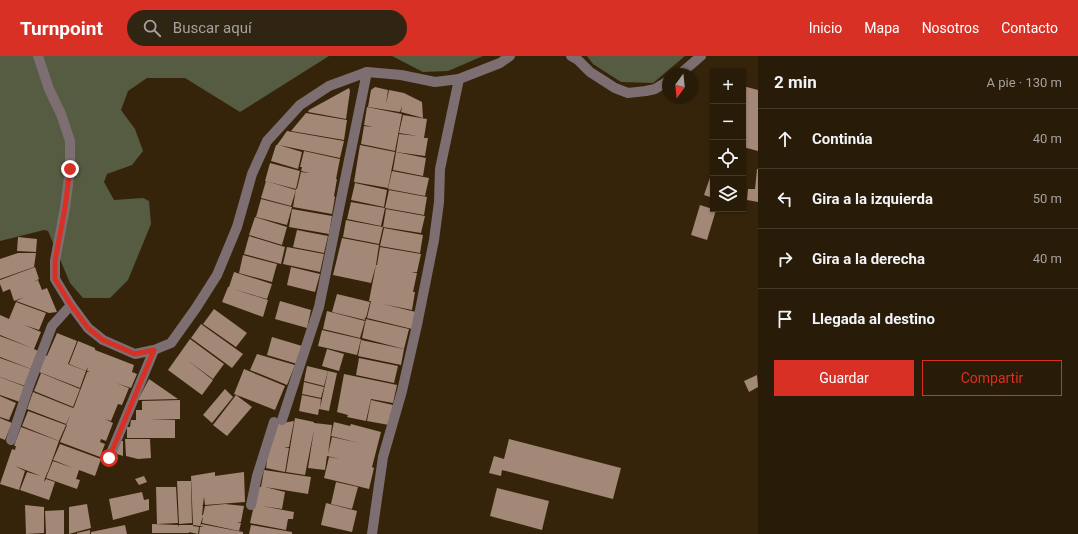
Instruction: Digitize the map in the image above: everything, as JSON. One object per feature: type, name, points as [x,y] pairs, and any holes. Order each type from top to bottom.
[{"type":"street","points":[[38,56],[49,89],[61,114],[70,140],[70,169],[65,208],[55,261],[55,279],[71,305],[88,328],[103,340],[135,354],[154,350],[171,343],[196,308],[217,275],[237,227],[252,174],[266,141],[300,105],[329,86],[367,72],[401,75],[435,82],[459,79],[500,63],[510,56]]},
{"type":"street","points":[[571,56],[578,60],[590,72],[615,88],[628,93],[655,89],[662,85]]},
{"type":"street","points":[[687,68],[701,56]]},
{"type":"street","points":[[251,505],[256,476],[278,421],[319,307],[367,72]]},
{"type":"street","points":[[372,534],[383,457],[402,391],[434,240],[439,202],[440,169],[459,79]]},
{"type":"street","points":[[10,440],[52,326],[71,305]]},
{"type":"street","points":[[109,458],[154,350]]},
{"type":"green space","points":[[0,56],[329,56],[240,112],[185,78],[147,78],[128,91],[121,110],[135,129],[143,151],[132,165],[107,174],[104,182],[114,200],[143,198],[149,201],[151,224],[128,280],[110,298],[83,298],[70,283],[48,231],[44,230],[0,241]]},
{"type":"green space","points":[[392,56],[483,56],[448,71],[423,72]]},
{"type":"green space","points":[[587,56],[685,56],[671,68],[662,68],[662,75],[653,83],[621,82],[593,64]]},
{"type":"building","points":[[375,87],[388,90],[386,104],[389,90],[404,93],[422,102],[423,118],[401,112],[402,106],[400,112],[368,107],[371,90]]},
{"type":"building","points":[[746,87],[758,90],[758,151],[746,148]]},
{"type":"building","points":[[349,88],[350,91],[346,119],[308,112],[309,110]]},
{"type":"building","points":[[367,107],[402,114],[395,151],[361,144],[364,126],[373,127],[364,125]]},
{"type":"building","points":[[306,113],[347,120],[344,140],[291,131]]},
{"type":"building","points":[[403,115],[427,119],[424,138],[428,138],[425,156],[396,152],[399,134],[418,136],[399,133]]},
{"type":"building","points":[[287,131],[344,141],[340,158],[279,145],[302,152],[298,169],[271,161],[276,145]]},
{"type":"building","points":[[360,145],[395,152],[388,188],[354,182]]},
{"type":"building","points":[[304,151],[340,159],[332,214],[293,207],[301,172],[310,173],[301,171],[302,167],[300,167]]},
{"type":"building","points":[[396,152],[426,158],[423,176],[393,170]]},
{"type":"building","points":[[270,163],[300,171],[296,189],[265,181]]},
{"type":"building","points":[[757,169],[758,202],[747,200],[748,189],[755,189]]},
{"type":"building","points":[[392,171],[429,178],[425,196],[388,189]]},
{"type":"building","points":[[710,178],[710,197],[704,195]]},
{"type":"building","points":[[266,181],[296,190],[291,206],[261,198]]},
{"type":"building","points":[[355,183],[387,190],[384,207],[351,200]]},
{"type":"building","points":[[389,190],[427,197],[424,215],[385,208]]},
{"type":"building","points":[[261,199],[292,207],[287,225],[256,217]]},
{"type":"building","points":[[351,202],[385,208],[381,226],[347,219]]},
{"type":"building","points":[[700,205],[710,208],[710,212],[715,212],[707,240],[691,235]]},
{"type":"building","points":[[292,209],[332,216],[329,234],[289,227]]},
{"type":"building","points":[[386,209],[425,216],[421,233],[383,227]]},
{"type":"building","points":[[255,217],[287,227],[282,245],[249,235]]},
{"type":"building","points":[[346,220],[383,227],[379,244],[343,237]]},
{"type":"building","points":[[384,228],[423,235],[420,253],[380,246]]},
{"type":"building","points":[[297,230],[328,236],[324,253],[293,247]]},
{"type":"building","points":[[249,236],[285,247],[281,264],[244,254]]},
{"type":"building","points":[[18,237],[37,239],[36,252],[17,251]]},
{"type":"building","points":[[342,238],[379,245],[371,283],[333,275]]},
{"type":"building","points":[[287,247],[324,254],[320,272],[283,264]]},
{"type":"building","points":[[380,247],[421,254],[417,272],[411,272],[417,273],[413,292],[415,292],[412,310],[383,304],[416,312],[412,329],[367,318]]},
{"type":"building","points":[[18,253],[36,253],[34,267],[0,279],[0,259]]},
{"type":"building","points":[[243,255],[277,264],[272,282],[239,273]]},
{"type":"building","points":[[35,267],[39,279],[33,282],[38,280],[42,290],[47,288],[57,312],[49,313],[16,301],[24,297],[14,301],[10,289],[3,292],[0,280]]},
{"type":"building","points":[[291,267],[320,274],[315,292],[287,285]]},
{"type":"building","points":[[234,272],[272,284],[267,299],[233,289],[268,300],[263,317],[222,302]]},
{"type":"building","points":[[337,294],[370,302],[366,318],[364,317],[365,320],[332,312]]},
{"type":"building","points":[[280,301],[311,310],[307,328],[275,319]]},
{"type":"building","points":[[16,302],[46,313],[39,330],[24,325],[41,332],[34,349],[38,351],[31,369],[0,357],[0,336],[32,348],[0,335],[0,315],[9,319]]},
{"type":"building","points":[[214,309],[247,333],[236,347],[203,324]]},
{"type":"building","points":[[327,311],[365,321],[360,338],[323,329]]},
{"type":"building","points":[[366,319],[409,329],[404,349],[362,338]]},
{"type":"building","points":[[201,324],[243,354],[232,368],[191,338]]},
{"type":"building","points":[[322,330],[361,339],[357,355],[318,346]]},
{"type":"building","points":[[57,333],[77,341],[68,364],[86,371],[80,388],[39,372],[45,355],[47,356]]},
{"type":"building","points":[[272,337],[302,346],[297,364],[267,355]]},
{"type":"building","points":[[190,339],[224,364],[213,379],[187,360],[213,380],[202,395],[168,370]]},
{"type":"building","points":[[361,340],[404,349],[401,365],[358,356]]},
{"type":"building","points":[[78,341],[95,348],[95,350],[134,365],[132,372],[137,374],[131,388],[116,383],[129,388],[122,405],[118,404],[111,421],[105,419],[113,423],[106,441],[101,439],[100,442],[105,444],[100,457],[60,442],[71,414],[66,424],[27,409],[33,392],[73,408],[74,407],[87,372],[90,372],[87,371],[88,367],[86,371],[69,364]]},
{"type":"building","points":[[327,349],[344,354],[339,371],[322,366]]},
{"type":"building","points":[[257,354],[295,365],[287,385],[250,370]]},
{"type":"building","points":[[0,358],[31,369],[25,386],[0,377]]},
{"type":"building","points":[[359,358],[398,366],[394,383],[356,375]]},
{"type":"building","points":[[307,366],[328,371],[324,386],[304,381]]},
{"type":"building","points":[[244,369],[285,386],[275,410],[234,394]]},
{"type":"building","points":[[328,371],[337,373],[329,411],[319,409],[318,415],[299,411],[302,395],[321,399],[320,408]]},
{"type":"building","points":[[41,373],[80,389],[73,407],[34,391]]},
{"type":"building","points":[[344,374],[397,385],[393,403],[371,399],[366,421],[347,417],[348,415],[337,412]]},
{"type":"building","points":[[757,375],[758,387],[749,392],[744,381]]},
{"type":"building","points":[[0,377],[26,387],[20,402],[0,395]]},
{"type":"building","points":[[149,379],[178,399],[138,400]]},
{"type":"building","points":[[304,382],[324,387],[321,398],[302,394]]},
{"type":"building","points":[[225,389],[233,397],[212,423],[203,415]]},
{"type":"building","points":[[236,395],[252,407],[227,436],[213,425]]},
{"type":"building","points":[[0,396],[16,403],[9,420],[0,417]]},
{"type":"building","points":[[180,400],[180,419],[150,420],[175,420],[175,438],[127,438],[127,427],[130,427],[131,420],[136,420],[136,410],[142,410],[142,401]]},
{"type":"building","points":[[371,400],[393,405],[389,425],[367,421]]},
{"type":"building","points":[[28,411],[66,425],[59,441],[22,426]]},
{"type":"building","points":[[0,418],[12,423],[5,440],[0,438]]},
{"type":"building","points":[[295,418],[314,423],[332,425],[328,454],[332,437],[359,443],[331,436],[334,422],[350,426],[351,424],[381,432],[372,467],[374,468],[369,489],[324,478],[329,457],[340,459],[327,456],[325,470],[308,468],[314,430],[305,475],[286,472]]},
{"type":"building","points":[[294,421],[289,447],[284,447],[289,448],[285,472],[266,468],[269,444],[276,424]]},
{"type":"building","points":[[21,427],[59,441],[44,482],[46,479],[55,482],[49,500],[20,490],[27,472],[41,476],[15,466],[25,471],[19,490],[0,484],[12,449],[15,450],[16,446],[14,446]]},
{"type":"building","points":[[125,439],[150,439],[151,458],[138,459],[126,456]]},
{"type":"building","points":[[509,439],[621,468],[613,499],[502,470],[501,476],[489,473],[494,456],[504,459]]},
{"type":"building","points":[[119,441],[123,441],[123,456],[117,454],[116,447]]},
{"type":"building","points":[[60,444],[101,459],[95,476],[79,470],[76,479],[80,480],[77,489],[46,478],[53,461],[73,468],[53,460]]},
{"type":"building","points":[[264,470],[311,477],[308,494],[265,487],[285,492],[282,509],[262,506],[294,512],[293,519],[288,519],[286,530],[250,523],[258,487],[261,487]]},
{"type":"building","points":[[215,472],[215,476],[244,472],[245,502],[205,505],[204,497],[202,515],[205,506],[225,504],[244,506],[241,522],[237,522],[241,523],[239,531],[202,523],[203,516],[200,526],[193,525],[191,476]]},
{"type":"building","points":[[144,476],[147,482],[139,485],[135,479]]},
{"type":"building","points":[[177,481],[191,481],[192,523],[179,524]]},
{"type":"building","points":[[336,482],[358,487],[352,509],[331,504]]},
{"type":"building","points":[[156,487],[176,487],[178,523],[157,524]]},
{"type":"building","points":[[497,488],[549,501],[542,530],[490,516]]},
{"type":"building","points":[[142,492],[144,500],[149,499],[149,510],[113,520],[109,499]]},
{"type":"building","points":[[326,503],[357,511],[352,532],[321,525]]},
{"type":"building","points":[[87,504],[91,528],[69,534],[69,507]]},
{"type":"building","points":[[25,505],[44,507],[44,533],[26,534]]},
{"type":"building","points":[[64,510],[64,534],[46,534],[45,511]]},
{"type":"building","points":[[152,524],[178,525],[178,527],[179,525],[193,525],[199,527],[198,534],[189,532],[152,533]]},
{"type":"building","points":[[201,524],[243,532],[243,534],[199,534],[200,527],[204,527],[200,526]]},
{"type":"building","points":[[125,525],[127,534],[91,534],[91,532]]},
{"type":"building","points":[[251,525],[292,532],[292,534],[249,534]]},
{"type":"building","points":[[90,530],[90,534],[77,534],[77,533]]},
{"type":"route","points":[[70,169],[65,208],[55,261],[55,279],[71,305],[88,328],[103,340],[135,354],[154,350],[109,458]]}]
